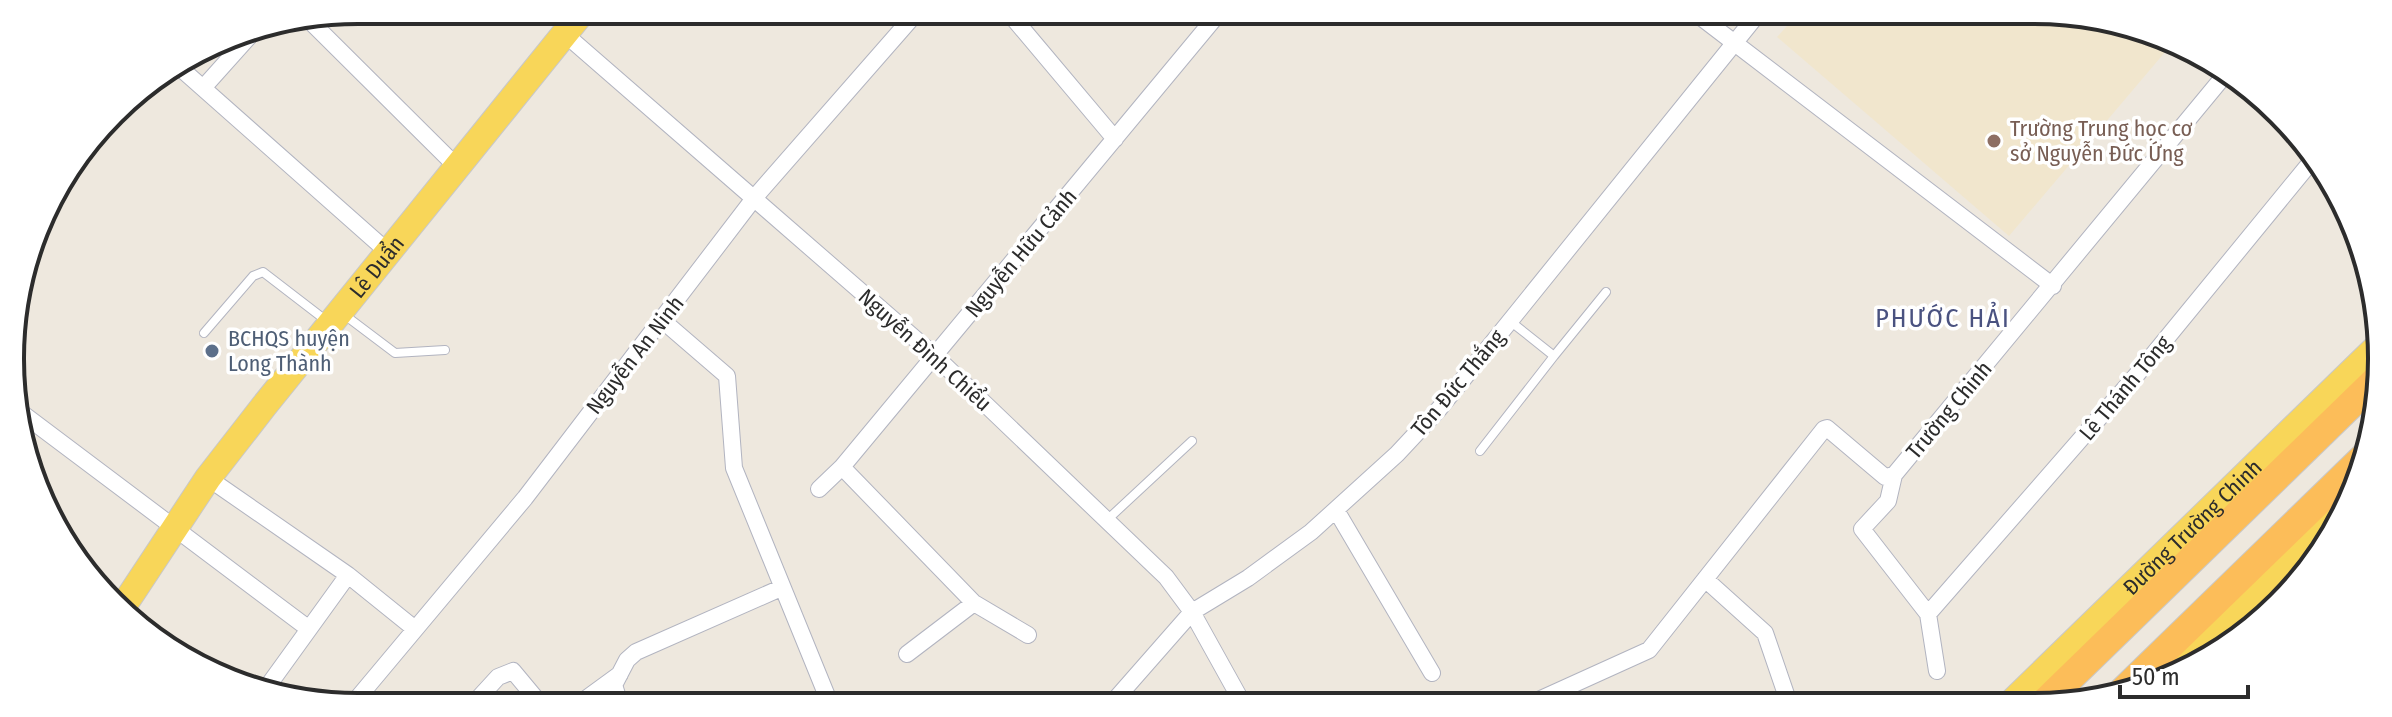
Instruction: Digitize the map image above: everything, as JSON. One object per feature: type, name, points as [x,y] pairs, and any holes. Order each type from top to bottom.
[{"type":"highway","name":"Đường Trường Chinh","points":[[2055,692],[2366,390]]},
{"type":"highway","points":[[2139,676],[2348,473]]},
{"type":"main road","name":"Lê Duẩn","points":[[127,600],[208,478],[333,316],[574,24]]},
{"type":"main road","name":"Đường Trường Chinh","points":[[2021,693],[2368,356]]},
{"type":"main road","points":[[2225,633],[2316,537]]},
{"type":"street","name":"Nguyễn An Ninh","points":[[362,693],[525,498],[755,197],[906,24]]},
{"type":"street","points":[[1018,24],[1115,139]]},
{"type":"street","name":"Nguyễn Hữu Cảnh","points":[[819,489],[842,467],[1210,24]]},
{"type":"street","points":[[1709,24],[2053,286]]},
{"type":"street","name":"Tôn Đức Thắng","points":[[1121,693],[1192,612],[1248,578],[1336,510],[1439,409],[1750,24]]},
{"type":"street","points":[[316,27],[457,167]]},
{"type":"street","name":"Nguyễn Đình Chiểu","points":[[566,35],[935,356],[1166,577],[1192,612],[1237,693]]},
{"type":"street","points":[[203,88],[241,45]]},
{"type":"street","points":[[185,72],[388,252]]},
{"type":"street","name":"Trường Chinh","points":[[1554,693],[1649,650],[1824,429],[1827,428],[1885,477],[1894,475],[2220,81]]},
{"type":"street","name":"Lê Thánh Tông","points":[[1928,614],[2134,378],[2307,166]]},
{"type":"street","points":[[662,320],[727,376],[734,468],[826,693]]},
{"type":"street","points":[[29,419],[309,629]]},
{"type":"street","points":[[842,467],[974,603],[1028,635]]},
{"type":"street","points":[[1894,475],[1888,501],[1862,529],[1928,614],[1937,671]]},
{"type":"street","points":[[208,478],[348,575],[415,629]]},
{"type":"street","points":[[1336,510],[1432,673]]},
{"type":"street","points":[[271,682],[348,575]]},
{"type":"street","points":[[1705,579],[1765,633],[1786,693]]},
{"type":"street","points":[[616,693],[614,685],[636,652],[781,588]]},
{"type":"street","points":[[907,654],[974,603]]},
{"type":"street","points":[[483,693],[498,677],[513,671],[531,693]]},
{"type":"street","points":[[594,693],[620,674]]},
{"type":"lane","points":[[204,333],[253,276],[263,272],[395,353],[445,350]]},
{"type":"lane","points":[[1480,451],[1606,292]]},
{"type":"lane","points":[[1510,321],[1554,356]]},
{"type":"lane","points":[[1107,520],[1192,441]]},
{"type":"shaded area","name":"Trường Trung học cơ sở Nguyễn Đức Ứng","points":[[1789,24],[2034,24],[2099,30],[2166,51],[2009,236],[1777,37]]},
{"type":"place","name":"Trường Trung học cơ sở Nguyễn Đức Ứng","points":[[1994,141]]},
{"type":"place","name":"BCHQS huyện Long Thành","points":[[212,351]]},
{"type":"district","name":"PHƯỚC HẢI","points":[[1943,318]]}]
